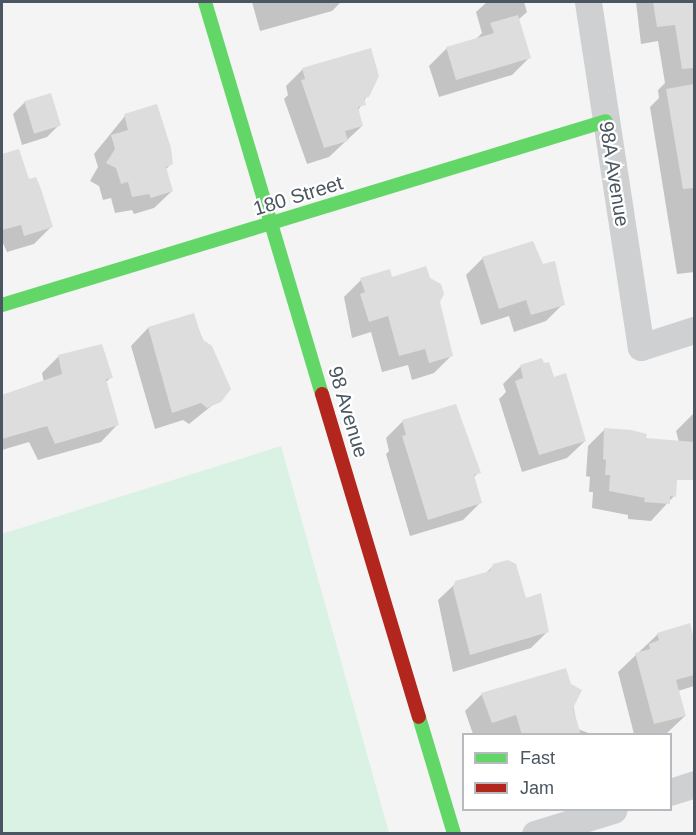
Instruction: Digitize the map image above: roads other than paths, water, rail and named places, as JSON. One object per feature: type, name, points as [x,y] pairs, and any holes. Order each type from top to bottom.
[{"type":"street","name":"98 Avenue","points":[[205,2],[454,834]]},
{"type":"street","name":"98A Avenue","points":[[588,2],[641,347],[694,330]]},
{"type":"street","name":"180 Street","points":[[2,305],[606,122]]},
{"type":"street","points":[[672,791],[694,784]]},
{"type":"street","points":[[535,834],[610,811]]}]
